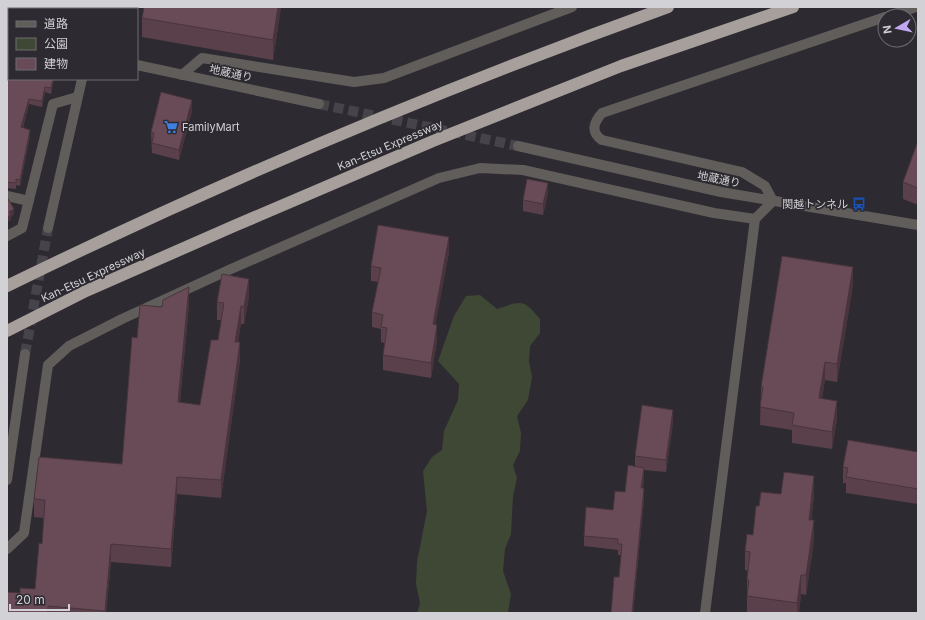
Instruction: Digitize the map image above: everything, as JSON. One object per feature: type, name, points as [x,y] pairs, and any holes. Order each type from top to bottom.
[{"type":"highway","points":[[7,286],[197,196],[416,104],[668,7]]},
{"type":"highway","name":"Kan-Etsu Expressway","points":[[7,331],[100,285],[433,141],[621,66],[793,7]]},
{"type":"street","points":[[182,75],[202,58],[354,82],[384,78],[572,7]]},
{"type":"street","points":[[705,613],[755,219],[773,201],[765,186],[742,172],[602,140],[597,136],[594,130],[595,121],[602,113],[877,20]]},
{"type":"street","name":"地蔵通り","points":[[138,65],[319,104]]},
{"type":"street","points":[[48,228],[82,80]]},
{"type":"street","points":[[7,236],[22,228],[53,104],[77,97]]},
{"type":"street","name":"地蔵通り","points":[[518,146],[721,192],[918,225]]},
{"type":"street","points":[[7,549],[24,533],[48,365],[69,346],[115,323],[335,223],[439,178],[480,168],[523,170],[714,213],[755,219]]},
{"type":"street","points":[[7,196],[29,201]]},
{"type":"street","points":[[7,480],[25,354]]},
{"type":"green space","points":[[480,295],[497,309],[511,304],[525,304],[540,319],[540,333],[530,346],[529,361],[532,377],[528,400],[517,416],[521,433],[520,451],[513,465],[517,478],[513,496],[511,534],[505,549],[503,571],[511,594],[508,613],[417,613],[420,603],[416,584],[417,562],[427,511],[423,471],[432,457],[442,450],[444,431],[458,400],[459,384],[438,361],[454,316],[466,296]]},
{"type":"building","points":[[144,7],[278,7],[273,40],[142,18]]},
{"type":"building","points":[[8,46],[8,80],[53,80],[51,88],[45,87],[42,101],[29,99],[21,127],[30,130],[20,180],[16,179],[16,183],[7,182]]},
{"type":"building","name":"FamilyMart","points":[[161,92],[192,100],[179,150],[152,143],[154,133],[151,132]]},
{"type":"building","points":[[918,141],[918,188],[903,182]]},
{"type":"building","points":[[527,179],[548,183],[543,204],[523,200]]},
{"type":"building","points":[[7,197],[14,209],[9,212],[11,215],[7,217]]},
{"type":"building","points":[[378,225],[449,237],[433,324],[437,325],[431,363],[383,355],[387,328],[381,327],[383,315],[372,312],[381,268],[371,266]]},
{"type":"building","points":[[782,256],[853,267],[837,364],[825,362],[819,398],[837,401],[832,432],[792,425],[794,413],[760,407],[763,387],[761,387]]},
{"type":"building","points":[[222,274],[249,279],[244,307],[241,306],[235,342],[240,342],[221,480],[177,477],[171,549],[111,544],[105,611],[48,606],[48,613],[7,613],[7,592],[20,593],[20,588],[35,589],[39,543],[42,544],[45,500],[34,499],[39,457],[122,464],[132,337],[137,338],[140,305],[162,307],[163,300],[189,287],[178,402],[200,405],[211,340],[218,340],[224,303],[217,302]]},
{"type":"building","points":[[642,405],[673,410],[666,460],[635,456]]},
{"type":"building","points":[[848,440],[918,452],[918,489],[846,477],[848,468],[843,467]]},
{"type":"building","points":[[628,465],[644,468],[641,488],[644,488],[632,613],[611,613],[614,577],[619,577],[622,544],[618,544],[618,539],[584,536],[586,507],[613,510],[615,491],[625,492]]},
{"type":"building","points":[[784,472],[814,476],[809,520],[814,520],[806,575],[801,575],[797,603],[747,596],[750,552],[745,551],[747,534],[753,535],[756,506],[759,506],[761,492],[781,494]]},
{"type":"tunnel","points":[[319,104],[518,146]]},
{"type":"tunnel","points":[[25,354],[48,228]]},
{"type":"place","name":"FamilyMart","points":[[171,127]]},
{"type":"place","name":"関越トンネル","points":[[859,204]]}]
